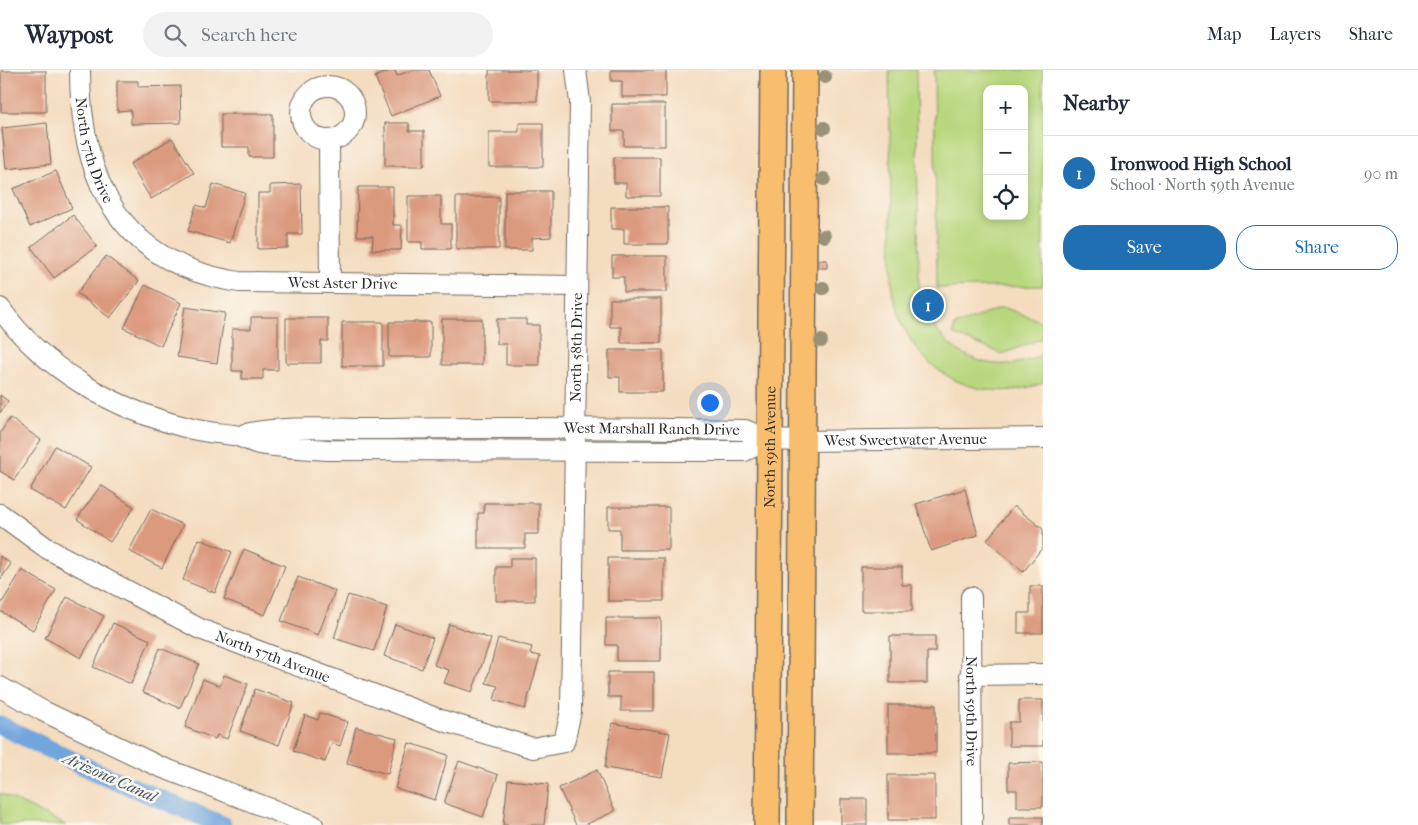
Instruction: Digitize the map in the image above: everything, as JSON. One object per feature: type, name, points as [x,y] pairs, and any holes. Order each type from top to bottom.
[{"type":"main road","name":"North 59th Avenue","points":[[766,825],[773,70]]},
{"type":"main road","points":[[800,825],[805,70]]},
{"type":"street","name":"North 57th Drive","points":[[80,70],[82,121],[93,170],[104,196],[126,224]]},
{"type":"street","name":"North 58th Drive","points":[[564,742],[571,711],[580,102],[576,70]]},
{"type":"street","points":[[329,140],[330,283]]},
{"type":"street","name":"West Aster Drive","points":[[126,224],[145,243],[170,260],[208,276],[239,282],[576,286]]},
{"type":"street","name":"West Marshall Ranch Drive","points":[[0,308],[31,344],[55,365],[103,396],[149,417],[187,428],[237,436],[259,444],[328,450],[744,451],[769,440]]},
{"type":"street","name":"West Marshall Ranch Drive","points":[[237,436],[259,430],[575,426],[744,430],[769,440]]},
{"type":"street","name":"West Sweetwater Avenue","points":[[769,440],[1043,438]]},
{"type":"street","name":"North 57th Avenue","points":[[0,514],[48,549],[200,629],[444,721],[533,748],[564,742]]},
{"type":"street","name":"North 59th Drive","points":[[971,597],[972,825]]},
{"type":"street","points":[[970,675],[1043,674]]},
{"type":"street","points":[[0,687],[52,715],[158,766],[313,825]]},
{"type":"green space","points":[[889,70],[916,70],[919,282],[924,304],[933,324],[945,340],[961,352],[979,361],[1000,364],[1021,362],[1043,354],[1043,383],[1015,390],[988,390],[963,384],[941,372],[922,355],[907,334],[897,309],[892,281]]},
{"type":"green space","points":[[934,70],[1043,70],[1043,286],[937,288]]},
{"type":"green space","points":[[1003,307],[1043,322],[1043,338],[1003,354],[954,335],[954,326]]},
{"type":"green space","points":[[0,793],[66,825],[0,825]]},
{"type":"building","points":[[395,70],[397,76],[411,70],[429,70],[440,96],[391,116],[375,77]]},
{"type":"building","points":[[489,70],[537,70],[537,101],[489,101]]},
{"type":"building","points":[[611,70],[666,70],[666,97],[622,97],[622,81],[611,81]]},
{"type":"building","points":[[1,71],[46,71],[46,112],[1,112]]},
{"type":"building","points":[[117,81],[138,81],[138,87],[180,86],[181,123],[131,124],[131,110],[117,111]]},
{"type":"building","points":[[612,104],[665,104],[665,146],[624,146],[624,131],[612,131]]},
{"type":"building","points":[[221,114],[273,114],[273,157],[249,157],[249,147],[221,147]]},
{"type":"building","points":[[47,123],[51,164],[6,169],[2,128]]},
{"type":"building","points":[[385,123],[409,123],[409,131],[424,131],[424,166],[385,166]]},
{"type":"building","points":[[519,123],[543,123],[543,167],[489,167],[489,132],[519,132]]},
{"type":"building","points":[[172,138],[194,173],[151,199],[130,164]]},
{"type":"building","points":[[614,157],[660,157],[660,196],[626,196],[626,183],[614,183]]},
{"type":"building","points":[[56,171],[72,208],[30,227],[13,189]]},
{"type":"building","points":[[213,184],[245,193],[230,243],[188,231],[196,205],[206,208]]},
{"type":"building","points":[[301,184],[302,234],[288,234],[288,248],[258,249],[258,193],[270,193],[270,185]]},
{"type":"building","points":[[358,187],[393,187],[393,225],[402,225],[401,250],[372,250],[373,236],[357,236]]},
{"type":"building","points":[[505,191],[551,191],[551,237],[532,238],[532,250],[505,250]]},
{"type":"building","points":[[408,196],[441,196],[441,224],[451,224],[451,249],[422,249],[422,242],[408,242]]},
{"type":"building","points":[[456,197],[499,197],[499,249],[456,249]]},
{"type":"building","points":[[611,207],[668,207],[668,244],[624,244],[624,229],[611,229]]},
{"type":"building","points":[[73,215],[97,246],[54,278],[31,247]]},
{"type":"building","points":[[106,256],[139,281],[110,318],[77,293]]},
{"type":"building","points":[[612,256],[667,256],[667,292],[624,292],[624,277],[612,277]]},
{"type":"building","points":[[819,260],[827,260],[827,268],[819,268]]},
{"type":"building","points":[[145,285],[181,303],[161,346],[124,328]]},
{"type":"building","points":[[610,299],[661,299],[661,343],[621,343],[621,327],[610,327]]},
{"type":"building","points":[[185,307],[225,313],[217,363],[177,357]]},
{"type":"building","points":[[251,317],[278,317],[278,370],[263,370],[263,379],[242,379],[242,371],[232,371],[232,329],[251,329]]},
{"type":"building","points":[[286,318],[328,318],[328,341],[321,341],[321,363],[286,363]]},
{"type":"building","points":[[442,319],[482,319],[482,365],[442,365]]},
{"type":"building","points":[[497,319],[526,319],[526,325],[539,325],[539,365],[506,365],[506,344],[497,344]]},
{"type":"building","points":[[342,322],[383,322],[383,366],[342,366]]},
{"type":"building","points":[[389,322],[431,322],[431,357],[389,357]]},
{"type":"building","points":[[609,350],[663,350],[663,392],[620,392],[620,377],[609,377]]},
{"type":"building","points":[[0,395],[8,401],[0,413]]},
{"type":"building","points":[[10,418],[41,440],[14,480],[0,471],[0,433]]},
{"type":"building","points":[[55,446],[91,467],[66,510],[30,490]]},
{"type":"building","points":[[101,485],[134,507],[110,542],[77,519]]},
{"type":"building","points":[[965,489],[978,535],[931,551],[916,504]]},
{"type":"building","points":[[484,503],[539,503],[539,534],[525,534],[525,548],[478,548],[478,513],[484,513]]},
{"type":"building","points":[[1014,506],[1043,529],[1043,547],[1023,572],[987,540]]},
{"type":"building","points":[[608,507],[669,507],[669,550],[620,550],[620,529],[608,529]]},
{"type":"building","points":[[151,509],[183,525],[162,568],[129,551]]},
{"type":"building","points":[[199,539],[232,552],[215,593],[183,580]]},
{"type":"building","points":[[244,549],[285,566],[265,615],[224,599]]},
{"type":"building","points":[[0,556],[11,564],[0,580]]},
{"type":"building","points":[[510,558],[535,558],[535,601],[496,601],[496,567],[510,567]]},
{"type":"building","points":[[608,558],[664,558],[664,601],[608,601]]},
{"type":"building","points":[[861,567],[902,567],[902,585],[912,585],[912,611],[861,611]]},
{"type":"building","points":[[22,570],[56,590],[33,630],[0,611],[0,606]]},
{"type":"building","points":[[298,577],[335,591],[318,635],[281,621]]},
{"type":"building","points":[[1030,586],[1043,586],[1043,633],[1018,633],[1018,613],[1030,613]]},
{"type":"building","points":[[348,595],[387,607],[374,651],[334,638]]},
{"type":"building","points":[[67,597],[104,616],[81,658],[45,638]]},
{"type":"building","points":[[606,618],[661,618],[661,661],[617,661],[617,645],[606,645]]},
{"type":"building","points":[[113,623],[150,640],[131,684],[93,667]]},
{"type":"building","points":[[395,624],[433,638],[422,669],[384,656]]},
{"type":"building","points":[[449,624],[491,639],[472,692],[444,683],[449,670],[434,665]]},
{"type":"building","points":[[890,636],[935,636],[935,652],[927,652],[927,683],[890,683]]},
{"type":"building","points":[[498,638],[532,647],[530,654],[540,656],[525,709],[494,700],[498,686],[486,683]]},
{"type":"building","points":[[160,648],[199,664],[180,708],[142,692]]},
{"type":"building","points":[[608,672],[654,672],[654,711],[621,711],[621,697],[608,697]]},
{"type":"building","points":[[224,675],[248,684],[227,739],[217,735],[215,739],[185,727],[203,679],[220,686]]},
{"type":"building","points":[[255,689],[294,703],[279,745],[240,731]]},
{"type":"building","points":[[1019,700],[1043,700],[1043,746],[1009,746],[1009,722],[1019,722]]},
{"type":"building","points":[[888,705],[936,705],[936,753],[888,753]]},
{"type":"building","points":[[320,713],[348,722],[340,746],[332,743],[325,762],[293,751],[305,715],[318,720]]},
{"type":"building","points":[[612,723],[670,733],[662,777],[605,768]]},
{"type":"building","points":[[356,727],[397,738],[388,774],[347,763]]},
{"type":"building","points":[[409,743],[448,755],[435,800],[395,788]]},
{"type":"building","points":[[459,761],[498,775],[483,817],[444,803]]},
{"type":"building","points":[[1043,762],[1043,807],[1017,807],[1017,790],[1008,790],[1008,763]]},
{"type":"building","points":[[597,770],[615,811],[585,825],[576,825],[559,788]]},
{"type":"building","points":[[888,775],[935,775],[935,820],[888,820]]},
{"type":"building","points":[[508,780],[548,784],[544,825],[503,825]]},
{"type":"building","points":[[841,799],[867,799],[867,825],[841,825]]},
{"type":"building","points":[[1009,817],[1043,817],[1043,825],[1009,825]]},
{"type":"waterway","name":"Arizona Canal","points":[[0,725],[94,771],[222,825]]},
{"type":"place","name":"Ironwood High School","points":[[928,305]]}]
